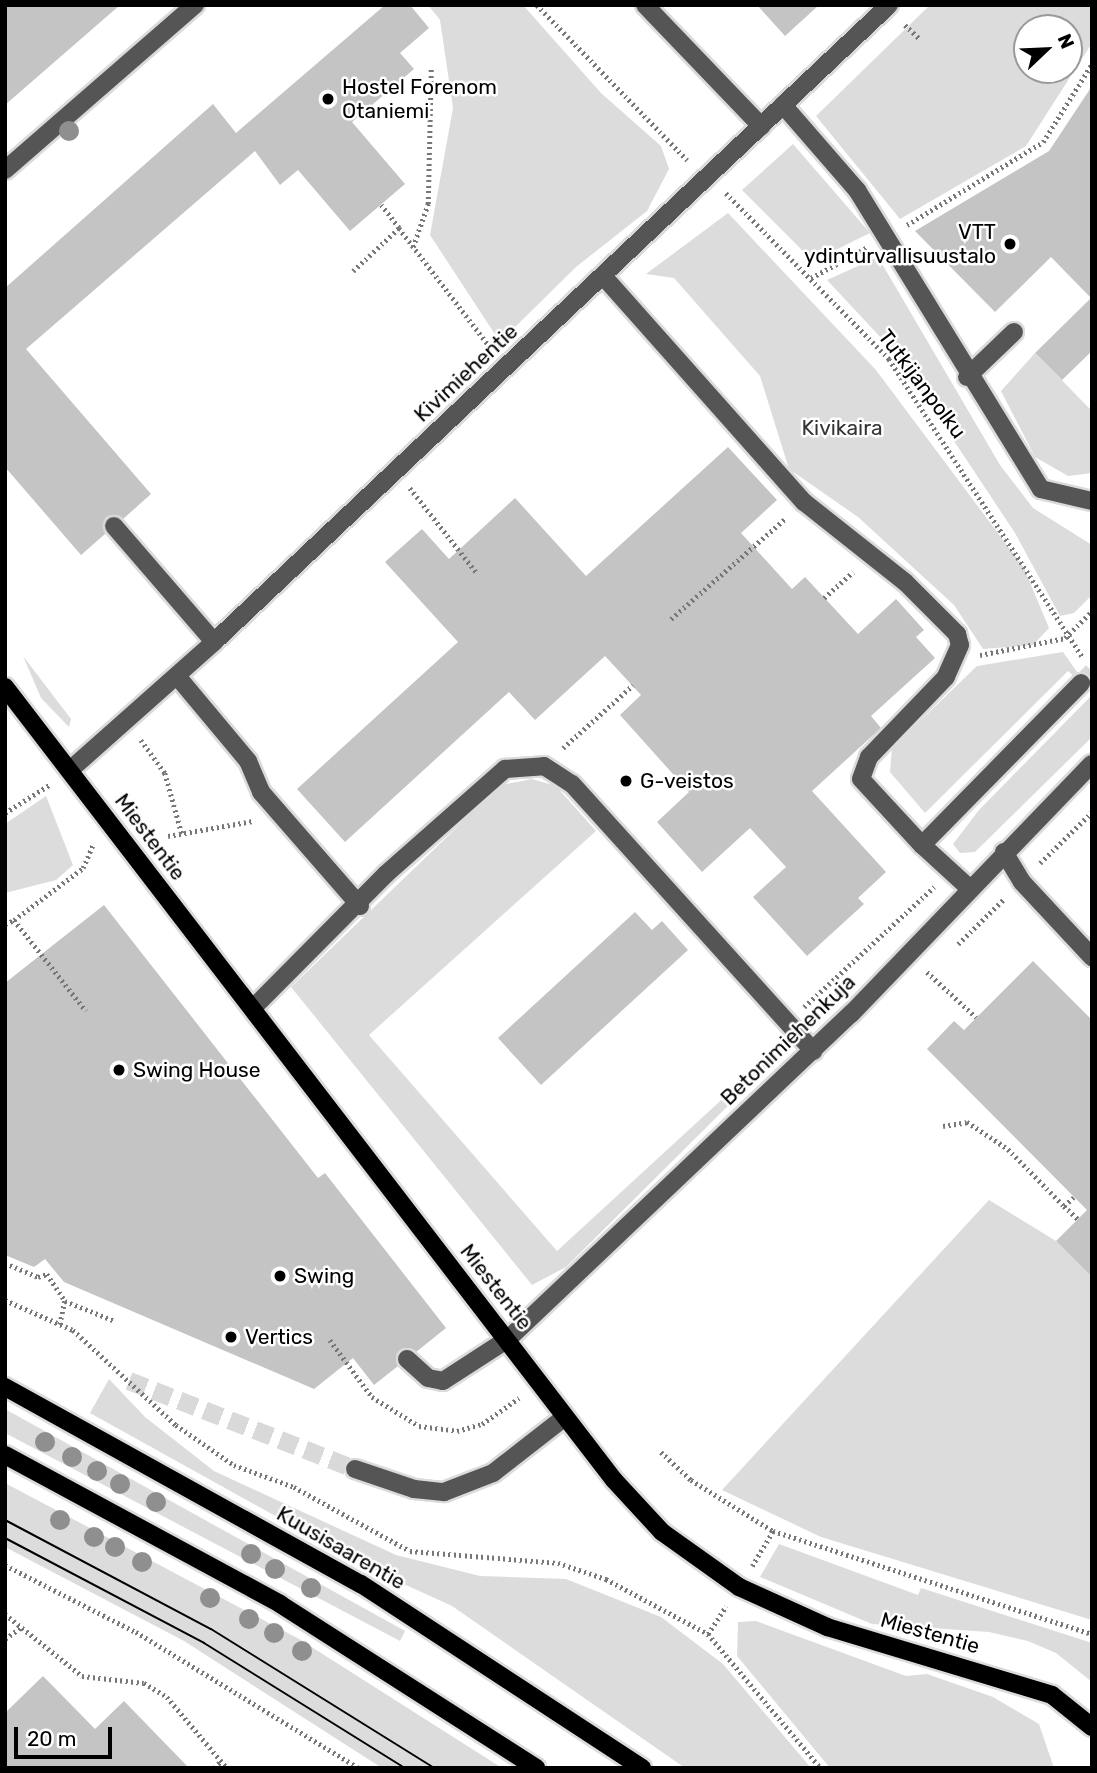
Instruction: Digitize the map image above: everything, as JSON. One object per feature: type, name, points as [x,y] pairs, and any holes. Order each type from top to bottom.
[{"type":"main road","name":"Miestentie","points":[[5,687],[508,1339],[565,1417],[663,1532],[739,1587],[827,1627],[1052,1695],[1092,1727]]},
{"type":"main road","name":"Kuusisaarentie","points":[[5,1387],[361,1584],[642,1768]]},
{"type":"main road","points":[[5,1455],[291,1611],[536,1768]]},
{"type":"street","points":[[5,170],[195,5]]},
{"type":"street","points":[[645,5],[761,126]]},
{"type":"street","name":"Kivimiehentie","points":[[70,770],[214,642],[604,277],[889,5]]},
{"type":"street","points":[[783,105],[857,190],[967,377],[1041,489],[1092,501]]},
{"type":"street","points":[[604,277],[804,502],[872,555],[950,622],[960,645],[947,677],[869,757],[861,779],[922,845],[968,887]]},
{"type":"street","points":[[967,377],[1014,332]]},
{"type":"street","points":[[114,526],[214,642]]},
{"type":"street","points":[[177,676],[248,761],[276,809],[360,906]]},
{"type":"street","points":[[922,845],[1081,682]]},
{"type":"street","name":"Betonimiehenkuja","points":[[407,1359],[428,1378],[443,1381],[487,1356],[508,1339],[813,1051],[968,887],[1092,764]]},
{"type":"street","points":[[253,1008],[360,906],[386,874],[505,769],[544,766],[572,784],[813,1051]]},
{"type":"street","points":[[1004,852],[1022,882],[1092,957]]},
{"type":"street","points":[[355,1469],[414,1489],[444,1492],[493,1473],[565,1417]]},
{"type":"path","name":"Tutkijanpolku","points":[[537,5],[705,178],[811,278],[889,359],[976,485],[1065,638],[1092,668]]},
{"type":"path","points":[[811,278],[886,237],[1043,142],[1092,64]]},
{"type":"path","points":[[413,247],[428,204],[431,69]]},
{"type":"path","points":[[381,205],[504,368]]},
{"type":"path","points":[[353,271],[399,228]]},
{"type":"path","points":[[409,488],[476,572]]},
{"type":"path","points":[[671,619],[804,502]]},
{"type":"path","points":[[824,598],[872,555]]},
{"type":"path","points":[[957,655],[997,656],[1065,638],[1092,611]]},
{"type":"path","points":[[544,766],[632,685]]},
{"type":"path","points":[[141,739],[165,773],[182,834]]},
{"type":"path","points":[[5,813],[70,770]]},
{"type":"path","points":[[168,835],[242,826],[276,809]]},
{"type":"path","points":[[5,924],[83,868],[93,844]]},
{"type":"path","points":[[788,1023],[952,870]]},
{"type":"path","points":[[14,920],[86,1011]]},
{"type":"path","points":[[908,950],[976,1017]]},
{"type":"path","points":[[943,1126],[967,1122],[1008,1149],[1078,1219]]},
{"type":"path","points":[[1064,1206],[1074,1197]]},
{"type":"path","points":[[5,1263],[37,1277],[47,1274],[65,1301],[116,1321]]},
{"type":"path","points":[[5,1300],[60,1324],[110,1358],[176,1425],[234,1465],[294,1487],[411,1551],[475,1561],[558,1563],[606,1579],[708,1634],[821,1768]]},
{"type":"path","points":[[60,1324],[65,1301]]},
{"type":"path","points":[[330,1340],[372,1396],[400,1418],[431,1429],[482,1424],[520,1397],[487,1356]]},
{"type":"path","points":[[661,1452],[700,1487],[773,1531],[1092,1634]]},
{"type":"path","points":[[5,1565],[172,1653],[359,1768]]},
{"type":"path","points":[[5,1614],[82,1676],[144,1683],[167,1697],[227,1768]]},
{"type":"path","points":[[5,1639],[20,1628]]},
{"type":"path","points":[[214,1768],[220,1761]]},
{"type":"green space","points":[[428,5],[523,5],[601,93],[661,146],[669,169],[647,211],[576,267],[500,342],[430,235],[453,108],[440,20]]},
{"type":"green space","points":[[930,5],[1092,5],[1092,43],[1083,57],[1083,14],[1013,14],[1013,84],[1066,84],[1026,146],[900,219],[816,116]]},
{"type":"green space","points":[[793,144],[870,233],[813,261],[742,190]]},
{"type":"green space","name":"Kivikaira","points":[[728,213],[876,370],[1024,568],[1049,628],[1033,645],[983,649],[954,605],[858,517],[789,469],[760,376],[674,278],[646,274]]},
{"type":"green space","points":[[878,257],[1000,465],[1033,508],[1092,545],[1092,595],[1074,613],[1060,616],[1015,533],[897,355],[827,280]]},
{"type":"green space","points":[[1035,353],[1092,411],[1092,473],[1068,476],[1035,457],[1001,391]]},
{"type":"green space","points":[[1063,652],[1092,693],[1068,671],[925,813],[890,772],[892,748],[977,666]]},
{"type":"green space","points":[[23,656],[71,719],[69,727],[41,698]]},
{"type":"green space","points":[[1092,695],[1092,737],[975,852],[960,853],[953,844],[979,810]]},
{"type":"green space","points":[[532,779],[556,786],[596,831],[369,1035],[557,1251],[766,1059],[775,1059],[566,1267],[532,1285],[291,987],[501,785]]},
{"type":"green space","points":[[46,796],[73,865],[56,880],[5,893],[5,824]]},
{"type":"green space","points":[[989,1200],[1056,1241],[1092,1277],[1092,1620],[821,1537],[722,1490]]},
{"type":"green space","points":[[109,1379],[145,1417],[214,1471],[396,1555],[480,1576],[566,1579],[661,1617],[723,1664],[811,1768],[685,1768],[452,1606],[371,1569],[90,1413]]},
{"type":"green space","points":[[5,1409],[405,1631],[400,1641],[5,1433]]},
{"type":"green space","points":[[5,1483],[299,1639],[502,1768],[382,1768],[184,1641],[5,1547]]},
{"type":"green space","points":[[779,1544],[918,1595],[921,1588],[1092,1643],[1092,1682],[1056,1653],[1028,1641],[989,1632],[872,1624],[760,1577]]},
{"type":"green space","points":[[756,1621],[906,1676],[927,1674],[993,1697],[1039,1724],[1054,1768],[830,1768],[737,1656],[738,1622]]},
{"type":"building","points":[[5,5],[120,5],[5,105]]},
{"type":"building","points":[[385,5],[410,5],[429,28],[400,53],[414,69],[352,122],[405,184],[350,231],[298,170],[280,185],[255,151],[26,349],[151,494],[123,519],[106,518],[105,534],[81,555],[5,467],[5,288],[213,104],[236,133]]},
{"type":"building","points":[[757,5],[819,5],[785,36]]},
{"type":"building","name":"VTT ydinturvallisuustalo","points":[[1092,86],[1092,351],[1062,380],[1035,353],[1091,298],[1051,257],[995,312],[915,231],[1049,151]]},
{"type":"building","points":[[728,447],[777,500],[741,533],[792,589],[805,577],[858,634],[896,599],[924,630],[916,637],[935,658],[871,716],[881,728],[812,791],[886,872],[858,898],[864,904],[807,956],[753,897],[786,867],[750,828],[702,872],[657,822],[689,792],[620,715],[641,695],[605,656],[535,720],[509,692],[345,842],[297,789],[458,642],[385,562],[422,529],[449,559],[515,498],[586,576]]},
{"type":"building","name":"Swing House","points":[[104,905],[318,1178],[325,1173],[446,1328],[416,1352],[399,1351],[398,1366],[374,1385],[353,1358],[314,1389],[64,1282],[45,1259],[34,1267],[5,1255],[5,983]]},
{"type":"building","points":[[635,912],[652,930],[662,921],[688,950],[541,1085],[498,1038]]},
{"type":"building","points":[[1033,961],[1092,1020],[1092,1277],[1056,1241],[1087,1210],[927,1049],[954,1021],[964,1030]]},
{"type":"building","points":[[43,1676],[95,1729],[124,1701],[189,1768],[5,1768],[5,1713]]},
{"type":"tunnel","points":[[1081,683],[1092,672]]},
{"type":"tunnel","points":[[129,1381],[355,1469]]},
{"type":"tram line","points":[[5,1520],[211,1629],[434,1768]]},
{"type":"tram line","points":[[5,1538],[204,1643],[405,1768]]},
{"type":"place","name":"Hostel Forenom Otaniemi","points":[[328,99]]},
{"type":"place","name":"VTT ydinturvallisuustalo","points":[[1010,244]]},
{"type":"place","name":"G-veistos","points":[[626,781]]},
{"type":"place","name":"Swing House","points":[[119,1070]]},
{"type":"place","name":"Swing","points":[[280,1276]]},
{"type":"place","name":"Vertics","points":[[231,1337]]}]
